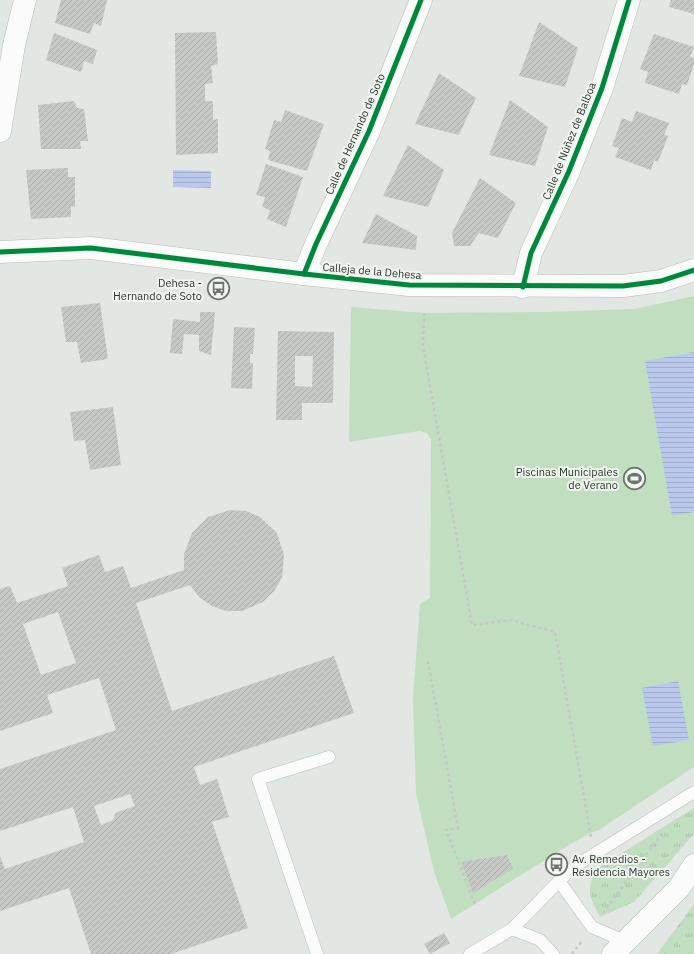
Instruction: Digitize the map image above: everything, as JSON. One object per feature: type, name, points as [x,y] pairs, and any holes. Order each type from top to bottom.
[{"type":"street","points":[[0,131],[14,45],[25,0]]},
{"type":"street","name":"Calle de Hernando de Soto","points":[[304,274],[316,244],[369,131],[421,0]]},
{"type":"street","name":"Calle de Núñez de Balboa","points":[[523,287],[531,253],[569,172],[602,88],[629,0]]},
{"type":"street","name":"Calleja de la Dehesa","points":[[0,252],[92,248],[304,274],[409,285],[523,287],[623,286],[661,281],[694,270]]},
{"type":"street","points":[[619,948],[686,881],[694,865]]},
{"type":"lane","points":[[317,954],[258,779],[328,757]]},
{"type":"lane","points":[[470,954],[512,929],[567,873],[594,854],[694,792]]},
{"type":"lane","points":[[559,882],[592,927],[619,948]]},
{"type":"lane","points":[[512,929],[540,940],[553,954]]},
{"type":"path","points":[[424,313],[423,346],[472,625],[512,620],[555,632],[594,854]]},
{"type":"path","points":[[428,661],[458,828],[446,830],[475,904]]},
{"type":"path","points":[[572,954],[664,831]]},
{"type":"green space","points":[[694,296],[694,767],[599,830],[590,833],[566,847],[451,919],[434,872],[416,793],[413,698],[420,604],[430,598],[431,440],[427,433],[419,431],[349,442],[351,307],[424,313],[545,312],[634,309]]},
{"type":"green space","points":[[694,808],[694,834],[634,902],[600,917],[593,904],[590,893],[591,883],[596,869]]},
{"type":"green space","points":[[694,904],[694,954],[657,954]]},
{"type":"water","points":[[173,170],[211,171],[211,188],[173,187]]},
{"type":"water","points":[[694,352],[694,512],[672,516],[645,361]]},
{"type":"water","points":[[678,681],[689,740],[653,746],[642,688]]},
{"type":"building","points":[[61,0],[107,0],[101,26],[94,23],[90,34],[55,23]]},
{"type":"building","points":[[671,0],[694,0],[694,14],[669,7]]},
{"type":"building","points":[[539,22],[578,48],[565,87],[519,76]]},
{"type":"building","points":[[216,32],[218,64],[211,66],[213,83],[205,84],[205,101],[213,101],[213,120],[218,119],[218,153],[176,155],[175,33]]},
{"type":"building","points":[[54,33],[97,50],[93,64],[84,61],[81,72],[46,60]]},
{"type":"building","points":[[654,34],[694,47],[690,57],[694,58],[694,64],[687,85],[682,84],[679,94],[645,83],[648,72],[640,69]]},
{"type":"building","points":[[439,73],[476,98],[459,135],[415,124]]},
{"type":"building","points":[[510,100],[548,127],[535,166],[489,155]]},
{"type":"building","points":[[74,101],[77,108],[84,109],[88,141],[80,141],[81,149],[41,149],[38,105]]},
{"type":"building","points":[[285,110],[324,124],[307,171],[268,160],[270,151],[265,149],[274,120],[281,122]]},
{"type":"building","points":[[636,111],[669,123],[664,135],[668,136],[658,162],[654,160],[651,170],[615,157],[619,148],[612,146],[622,118],[632,122]]},
{"type":"building","points":[[408,145],[444,170],[428,207],[383,196]]},
{"type":"building","points":[[266,164],[303,177],[286,227],[267,219],[270,210],[262,207],[265,197],[256,195]]},
{"type":"building","points":[[68,168],[68,177],[75,177],[75,207],[71,206],[71,217],[31,219],[26,170]]},
{"type":"building","points":[[480,178],[516,203],[498,238],[479,233],[470,246],[454,246],[452,233]]},
{"type":"building","points":[[376,214],[417,236],[416,250],[362,243]]},
{"type":"building","points":[[100,303],[108,359],[81,363],[77,342],[66,342],[61,307]]},
{"type":"building","points":[[200,312],[215,312],[211,355],[199,351],[199,335],[184,334],[182,354],[170,353],[173,319],[200,322]]},
{"type":"building","points":[[234,327],[255,328],[253,354],[250,354],[250,363],[253,363],[252,389],[231,388]]},
{"type":"building","points":[[278,331],[334,332],[333,403],[302,403],[302,420],[276,420]],"holes":[[[295,356],[313,356],[312,387],[295,386]]]},
{"type":"building","points":[[113,407],[121,465],[90,470],[85,440],[74,441],[70,412]]},
{"type":"building","points":[[230,510],[246,511],[260,517],[277,533],[284,555],[282,578],[274,591],[263,602],[242,611],[226,611],[212,606],[199,597],[190,585],[136,603],[172,711],[334,656],[354,713],[194,767],[200,785],[217,779],[229,817],[212,822],[248,928],[171,954],[91,954],[69,888],[0,911],[0,856],[5,869],[84,842],[73,807],[0,831],[0,769],[116,730],[99,678],[47,695],[53,713],[0,731],[0,589],[10,586],[17,603],[68,586],[62,568],[99,555],[105,572],[123,566],[131,588],[184,570],[184,554],[192,533],[208,517]],"holes":[[[58,612],[76,663],[41,675],[23,624]],[[130,794],[135,806],[118,812],[115,814],[113,820],[101,825],[94,806]]]},
{"type":"building","points":[[507,855],[513,868],[473,893],[461,862]]},
{"type":"building","points":[[444,933],[450,943],[430,954],[424,944]]},
{"type":"cycle path","points":[[304,274],[316,244],[369,131],[421,0]]},
{"type":"cycle path","points":[[523,287],[531,253],[569,171],[602,88],[629,0]]},
{"type":"cycle path","points":[[0,252],[91,248],[304,274],[409,285],[623,286],[661,281],[694,270]]},
{"type":"place","name":"Dehesa - Hernando de Soto","points":[[218,289]]},
{"type":"place","name":"Piscinas Municipales de Verano","points":[[634,478]]},
{"type":"place","name":"Av. Remedios - Residencia Mayores","points":[[556,865]]}]
